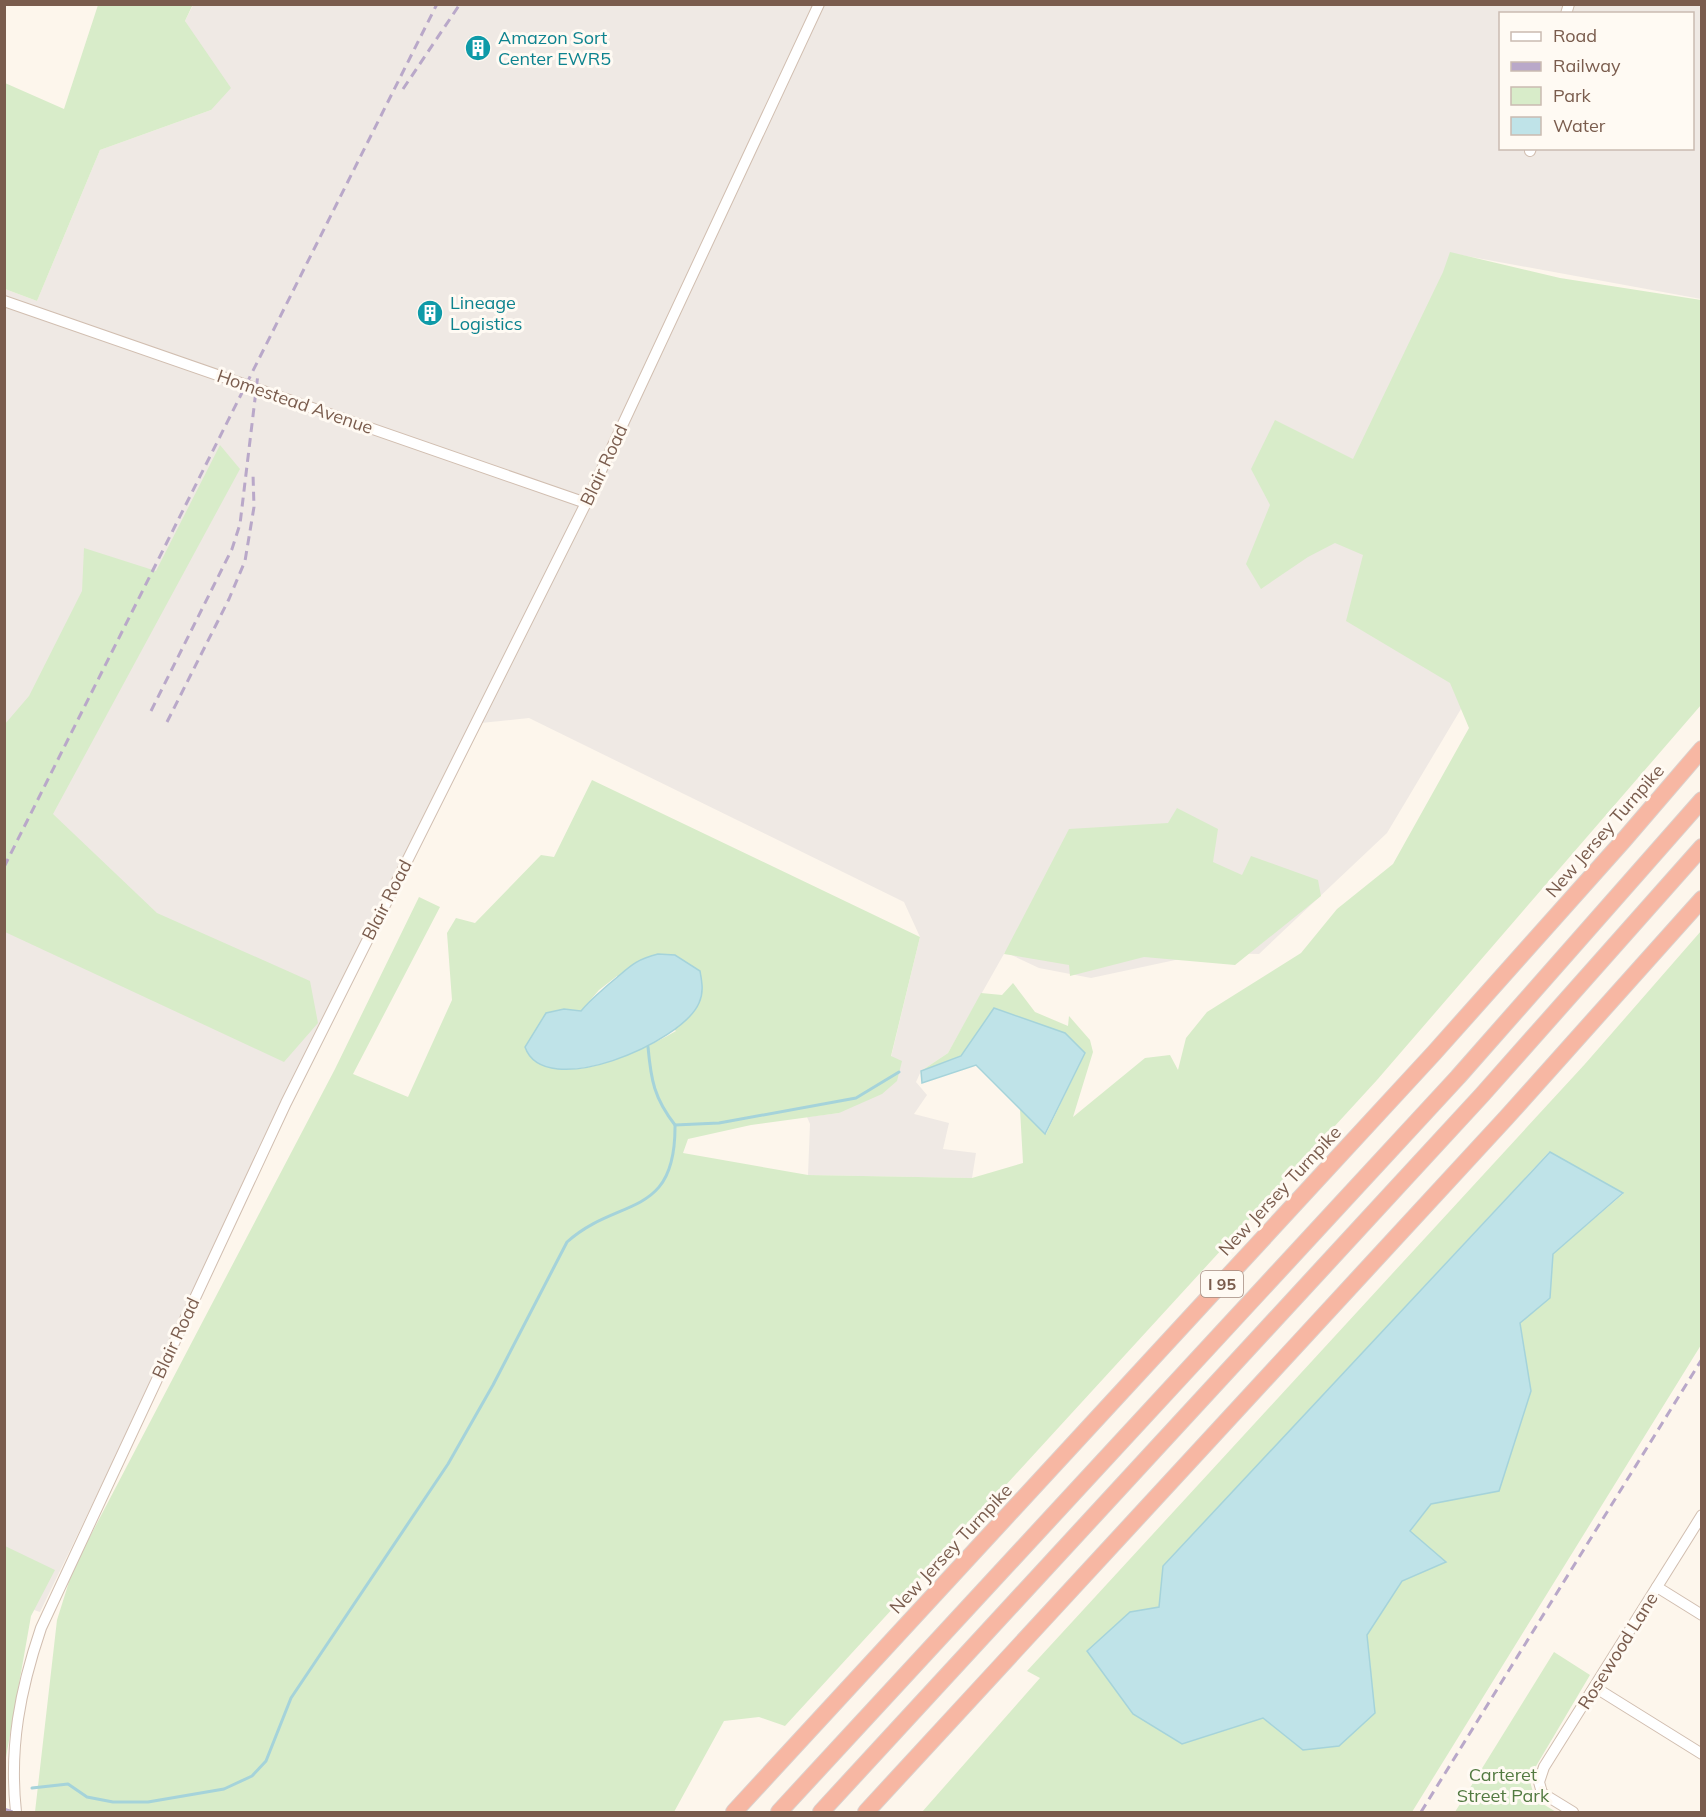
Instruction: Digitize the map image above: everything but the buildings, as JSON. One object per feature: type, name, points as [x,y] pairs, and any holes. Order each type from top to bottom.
[{"type":"highway","name":"New Jersey Turnpike","points":[[734,1812],[1450,1036],[1623,841],[1701,749]]},
{"type":"highway","name":"I 95","points":[[779,1812],[1466,1068],[1701,800]]},
{"type":"highway","points":[[820,1812],[1482,1095],[1701,847]]},
{"type":"highway","points":[[867,1812],[1506,1118],[1701,899]]},
{"type":"street","name":"Blair Road","points":[[16,1812],[13,1760],[15,1730],[24,1679],[41,1628],[286,1103],[586,504],[819,4]]},
{"type":"street","name":"Homestead Avenue","points":[[4,301],[586,504]]},
{"type":"street","name":"Rosewood Lane","points":[[1573,1812],[1542,1793],[1539,1782],[1544,1767],[1596,1688],[1701,1515]]},
{"type":"street","points":[[1657,1587],[1701,1615]]},
{"type":"street","points":[[1596,1688],[1701,1754]]},
{"type":"shaded area","points":[[193,5],[1701,5],[1701,299],[1450,253],[1696,315],[1387,833],[1259,954],[1208,953],[1091,978],[1039,968],[1005,952],[948,1053],[921,1071],[916,1082],[927,1095],[914,1114],[949,1123],[943,1149],[976,1153],[972,1178],[808,1175],[810,1124],[807,1117],[839,1113],[891,1057],[920,937],[904,902],[529,718],[481,723],[273,1132],[40,1612],[5,1600],[5,289],[37,301],[100,150],[211,110],[185,21]]},
{"type":"green space","points":[[193,4],[185,21],[231,88],[211,110],[100,150],[37,301],[5,289],[5,83],[64,109],[98,5]]},
{"type":"green space","points":[[1450,252],[1560,278],[1701,300],[1701,705],[1377,1080],[785,1726],[759,1717],[724,1721],[674,1812],[35,1812],[57,1620],[73,1569],[335,1069],[419,897],[440,907],[353,1074],[408,1097],[452,1000],[447,933],[456,918],[475,923],[541,855],[554,857],[592,780],[920,937],[891,1056],[902,1061],[897,1081],[882,1094],[839,1113],[751,1125],[688,1139],[683,1153],[808,1175],[972,1178],[1023,1163],[1020,1109],[1046,1134],[1085,1053],[961,1056],[921,1071],[948,1053],[981,993],[1002,995],[1013,983],[1035,1012],[1068,1026],[1069,1016],[1090,1040],[1093,1052],[1073,1117],[1145,1058],[1170,1055],[1178,1070],[1186,1038],[1207,1012],[1301,953],[1337,909],[1393,864],[1469,728],[1450,683],[1346,621],[1363,555],[1335,543],[1308,557],[1261,589],[1246,564],[1270,505],[1251,469],[1275,420],[1353,459],[1443,272]],"holes":[[[617,976],[676,1031],[619,1058],[575,1069],[555,1068],[538,1061],[525,1047],[546,1013],[564,1009],[581,1011],[599,990]]]},
{"type":"green space","points":[[220,445],[240,469],[53,814],[157,913],[310,981],[318,1023],[284,1062],[5,932],[5,724],[29,696],[82,591],[84,548],[156,571]]},
{"type":"green space","points":[[1177,808],[1218,829],[1213,862],[1242,875],[1251,856],[1318,880],[1321,896],[1235,965],[1144,957],[1070,976],[1069,965],[1004,954],[1069,829],[1168,823]]},
{"type":"green space","points":[[1701,931],[1701,1345],[1412,1812],[922,1812],[1040,1678],[1027,1671],[1585,1064]],"holes":[[[1549,1152],[1623,1194],[1553,1254],[1550,1298],[1520,1323],[1531,1391],[1499,1491],[1431,1504],[1410,1532],[1446,1562],[1402,1581],[1367,1635],[1375,1713],[1303,1750],[1263,1718],[1182,1744],[1130,1612],[1160,1608],[1279,1442]]]},
{"type":"green space","points":[[5,1546],[55,1570],[31,1616],[5,1763]]},
{"type":"green space","name":"Carteret Street Park","points":[[1554,1652],[1590,1675],[1529,1778],[1535,1799],[1556,1812],[1455,1812]]},
{"type":"water","points":[[658,954],[675,955],[700,971],[701,999],[687,1019],[641,1049],[613,1061],[584,1068],[558,1069],[537,1063],[525,1047],[546,1013],[564,1009],[581,1011],[631,966],[642,959]]},
{"type":"water","points":[[994,1008],[1065,1033],[1085,1053],[1045,1134],[976,1065],[922,1083],[921,1071],[961,1056]]},
{"type":"water","points":[[1550,1152],[1623,1193],[1553,1254],[1550,1298],[1520,1323],[1531,1391],[1499,1491],[1431,1504],[1410,1531],[1446,1562],[1402,1581],[1367,1635],[1375,1713],[1339,1746],[1303,1750],[1263,1718],[1182,1744],[1133,1714],[1087,1651],[1130,1612],[1159,1607],[1163,1566]]},
{"type":"waterway","points":[[648,1047],[658,1097],[675,1125],[719,1123],[856,1098],[899,1072]]},
{"type":"waterway","points":[[32,1788],[68,1784],[87,1797],[113,1802],[148,1802],[224,1789],[252,1776],[266,1761],[291,1698],[448,1464],[493,1385],[567,1242],[586,1228],[640,1202],[655,1192],[666,1177],[673,1155],[675,1125]]},
{"type":"railway","points":[[4,867],[437,4]]},
{"type":"railway","points":[[403,89],[460,4]]},
{"type":"railway","points":[[151,711],[232,549],[240,524],[258,374]]},
{"type":"railway","points":[[167,722],[229,599],[245,561],[254,507],[253,474]]},
{"type":"railway","points":[[1421,1812],[1702,1359]]},
{"type":"railway","points":[[4,1809],[13,1812]]},
{"type":"place","name":"Amazon Sort Center EWR5","points":[[478,48]]},
{"type":"place","name":"Lineage Logistics","points":[[430,313]]}]
